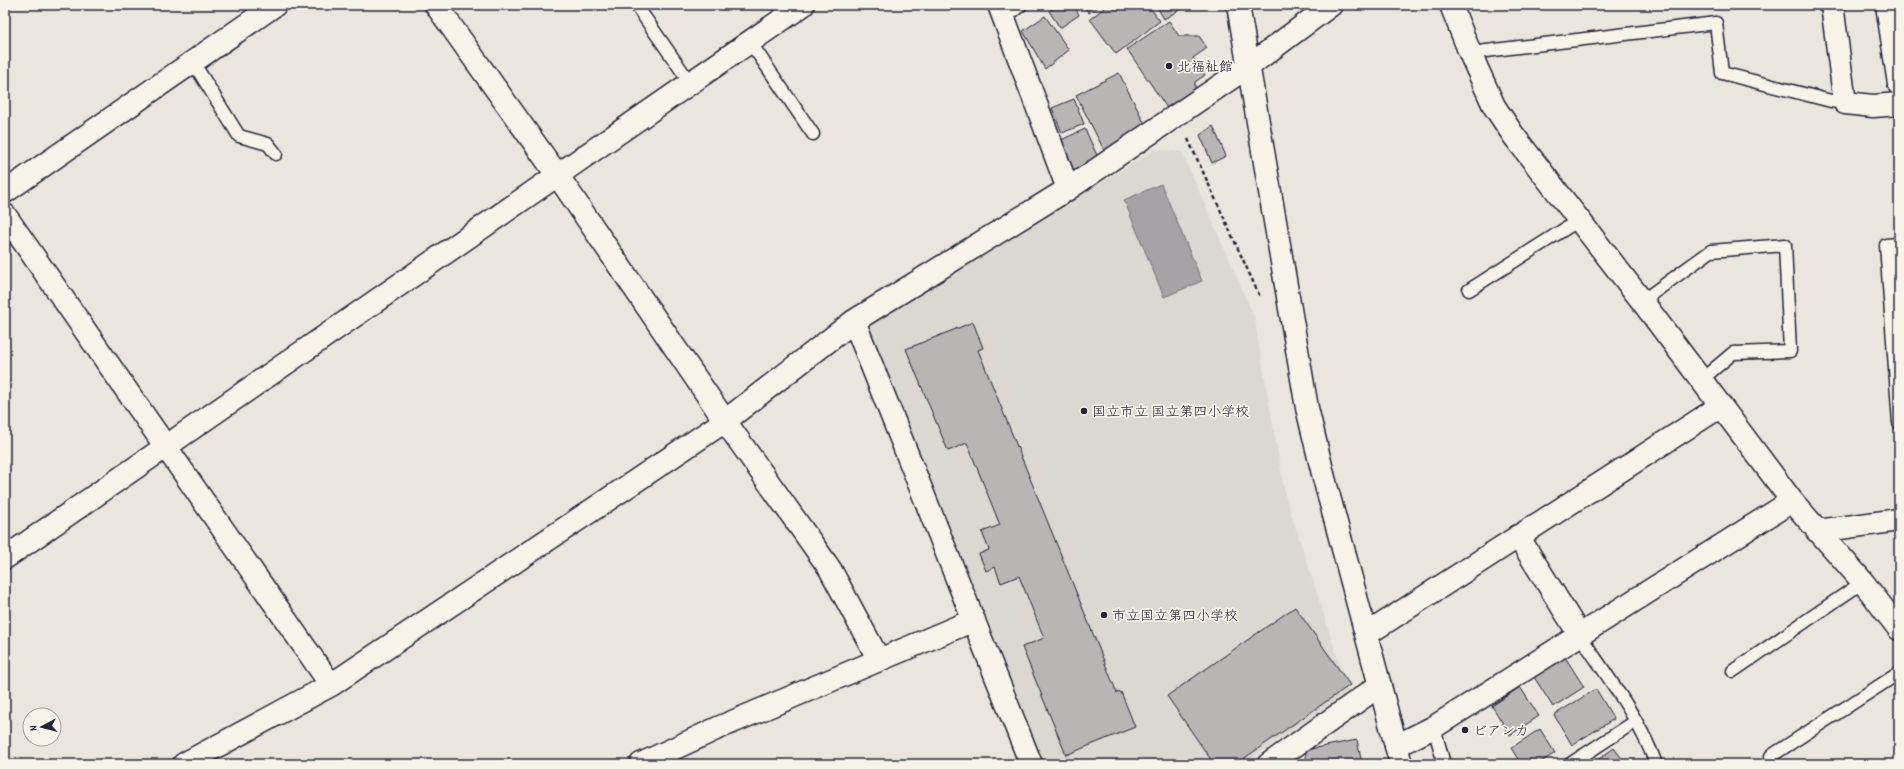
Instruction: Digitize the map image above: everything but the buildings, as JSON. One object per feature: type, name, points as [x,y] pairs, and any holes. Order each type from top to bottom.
[{"type":"street","points":[[5,192],[276,5]]},
{"type":"street","points":[[436,5],[558,176],[726,421],[830,568],[879,660]]},
{"type":"street","points":[[5,558],[166,448],[803,5]]},
{"type":"street","points":[[1238,5],[1307,408],[1324,478],[1399,755],[1434,727],[1579,634],[1792,501]]},
{"type":"street","points":[[184,764],[331,685],[726,421],[854,321],[1068,188],[1249,66],[1331,5]]},
{"type":"street","points":[[1451,5],[1470,53],[1494,106],[1514,136],[1642,301],[1792,501],[1863,582],[1899,629]]},
{"type":"street","points":[[1832,5],[1845,103],[1873,106],[1899,104]]},
{"type":"street","points":[[1887,5],[1899,84]]},
{"type":"street","points":[[1001,11],[1068,188]]},
{"type":"street","points":[[5,215],[331,685]]},
{"type":"street","points":[[854,321],[1031,764]]},
{"type":"street","points":[[1367,634],[1720,406]]},
{"type":"street","points":[[1817,531],[1899,520]]},
{"type":"street","points":[[1518,536],[1579,634]]},
{"type":"street","points":[[641,764],[718,728],[974,620]]},
{"type":"street","points":[[1268,764],[1380,685]]},
{"type":"lane","points":[[636,5],[691,84]]},
{"type":"lane","points":[[1001,11],[1021,5]]},
{"type":"lane","points":[[1470,53],[1716,23],[1722,74],[1831,101],[1845,103]]},
{"type":"lane","points":[[750,42],[813,134]]},
{"type":"lane","points":[[193,62],[239,136],[268,144],[276,154]]},
{"type":"lane","points":[[1469,290],[1579,220]]},
{"type":"lane","points":[[1899,244],[1886,245],[1899,423]]},
{"type":"lane","points":[[1642,301],[1711,251],[1785,245],[1790,351],[1733,353],[1701,380]]},
{"type":"lane","points":[[1733,671],[1863,582]]},
{"type":"lane","points":[[1579,634],[1636,721],[1651,749],[1656,764]]},
{"type":"lane","points":[[1770,756],[1899,673]]},
{"type":"lane","points":[[1570,764],[1636,721]]},
{"type":"lane","points":[[1434,727],[1444,764]]},
{"type":"path","points":[[1177,115],[1260,297]]},
{"type":"shaded area","name":"国立市立 国立第四小学校","points":[[1156,149],[1182,152],[1254,316],[1285,494],[1349,693],[1243,764],[1044,764],[863,327]]},
{"type":"shaded area","points":[[1161,184],[1202,281],[1164,297],[1124,200]]},
{"type":"place","name":"北福祉館","points":[[1169,66]]},
{"type":"place","name":"国立市立 国立第四小学校","points":[[1084,411]]},
{"type":"place","name":"市立国立第四小学校","points":[[1104,615]]},
{"type":"place","name":"ビアンカ","points":[[1465,730]]}]
